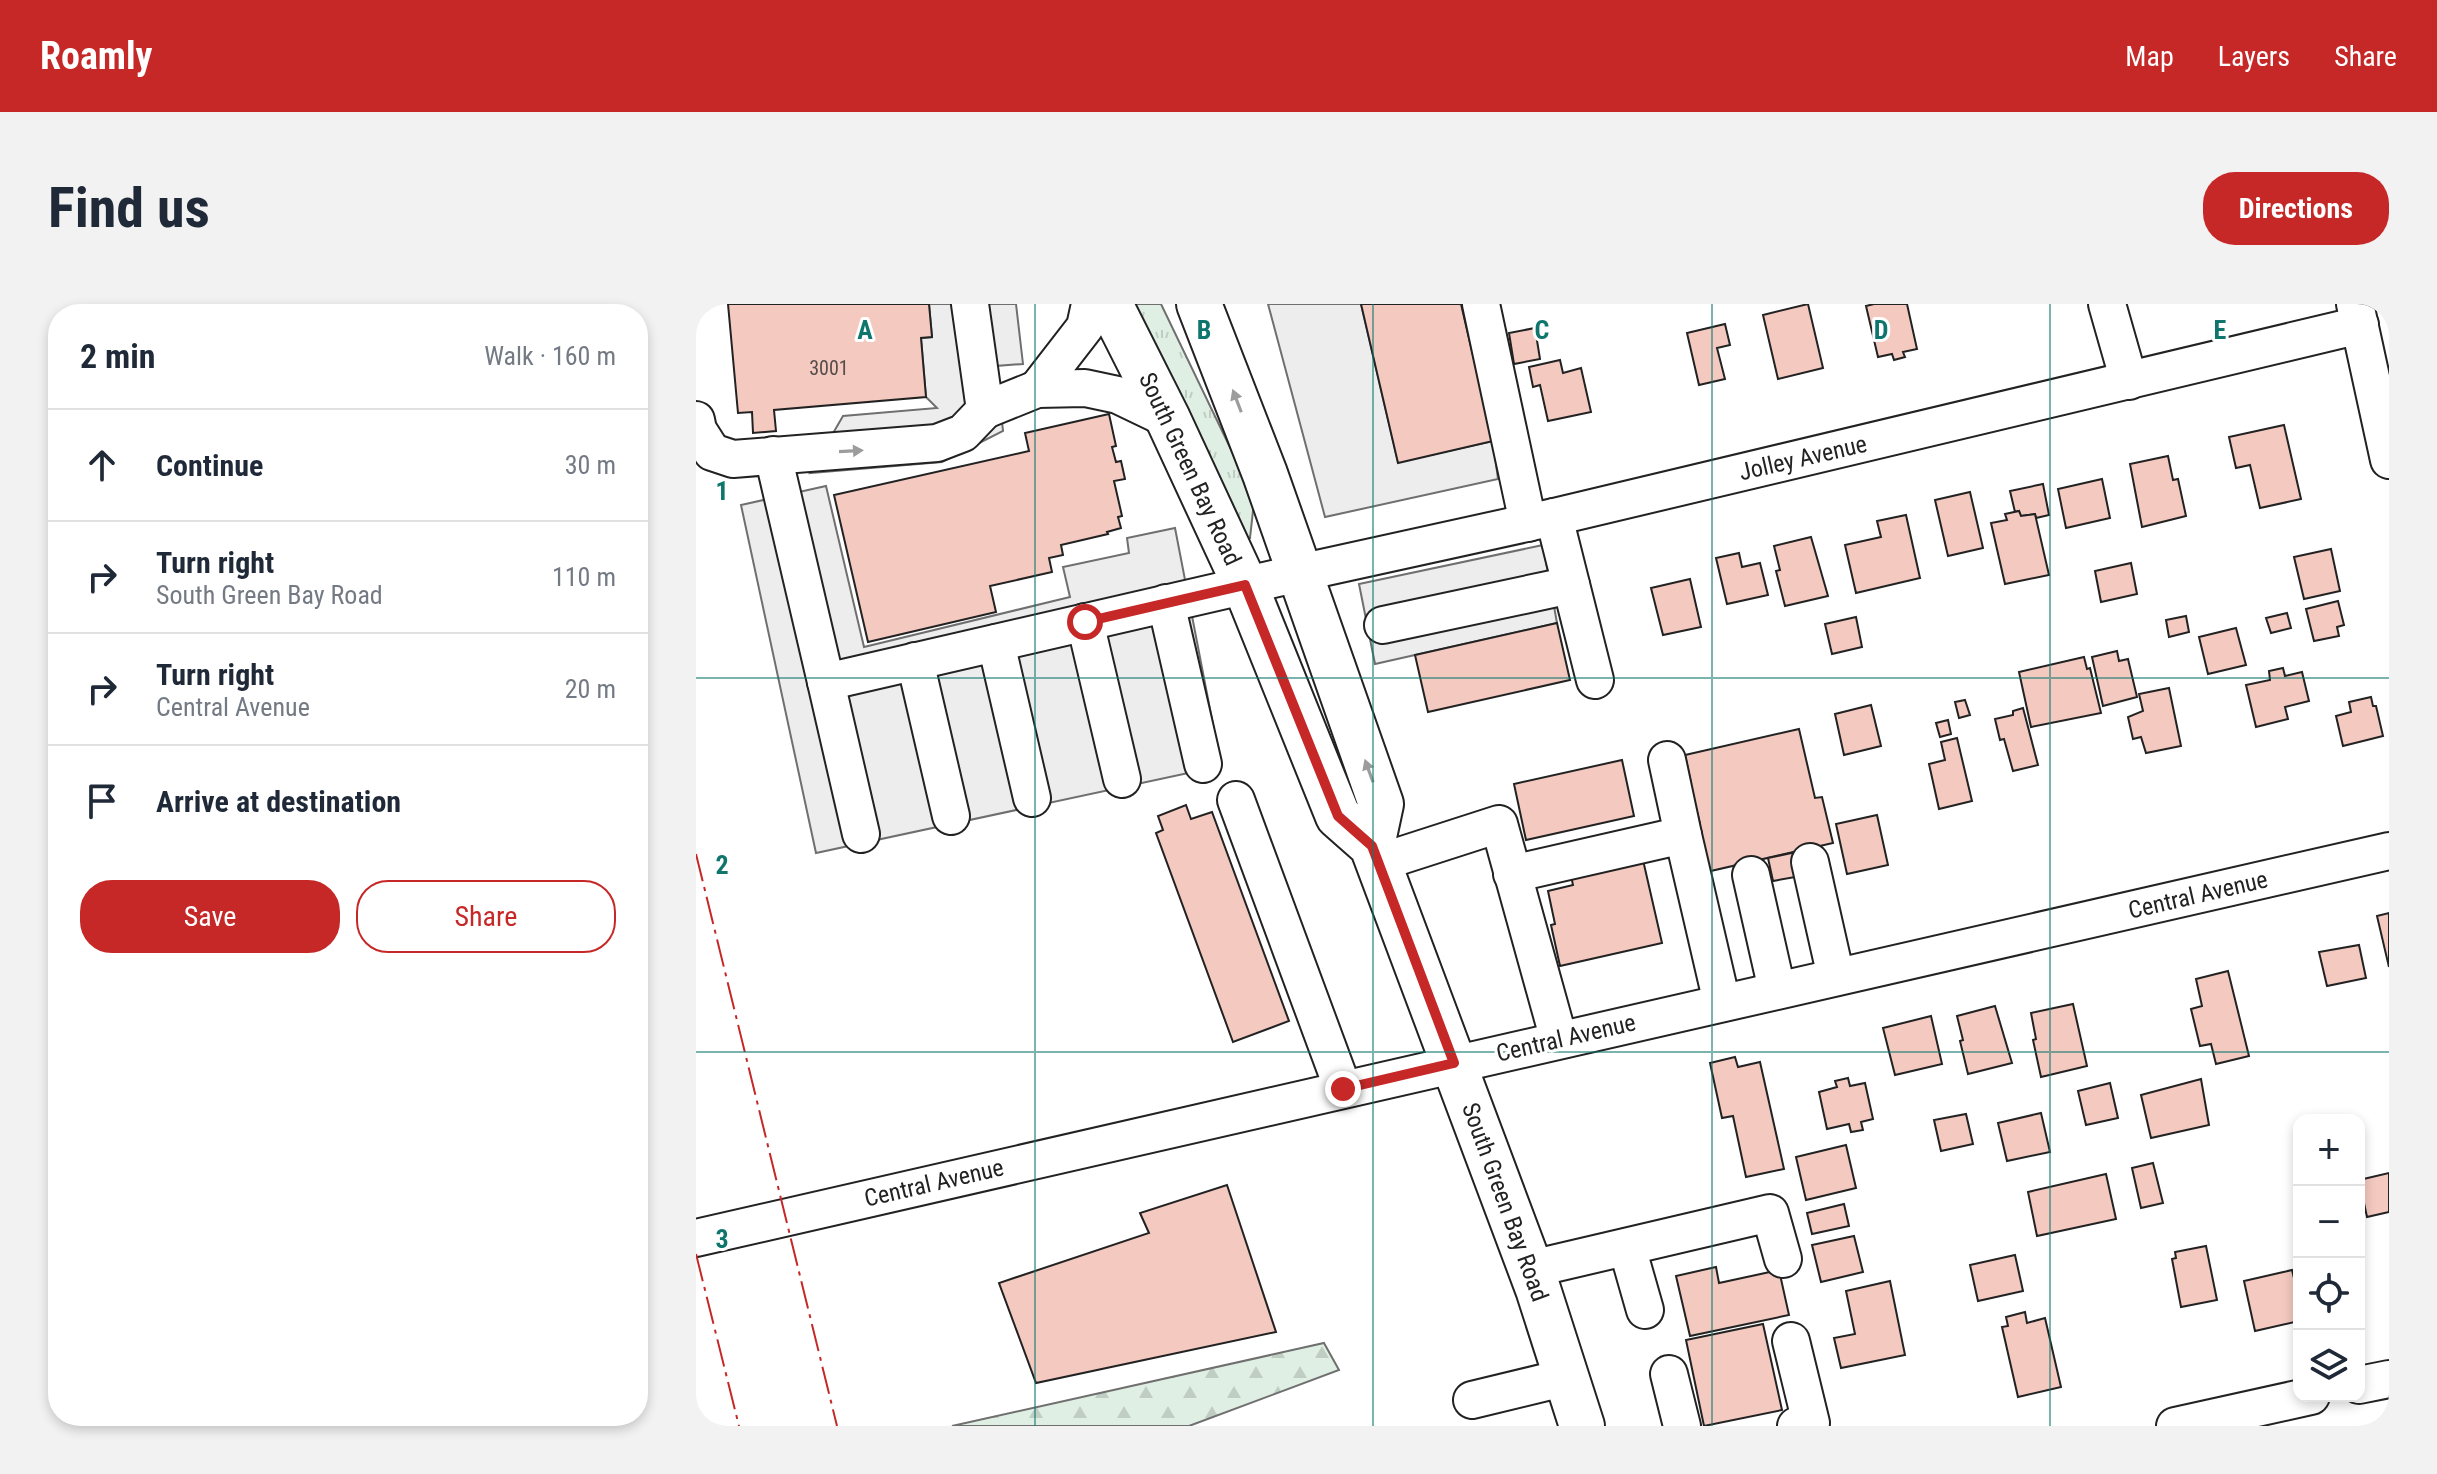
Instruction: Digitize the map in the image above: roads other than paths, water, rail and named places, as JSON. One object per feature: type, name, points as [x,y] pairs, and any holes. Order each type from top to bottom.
[{"type":"main road","name":"South Green Bay Road","points":[[1110,304],[1168,419],[1245,585],[1338,816],[1375,855],[1531,1269],[1582,1426]]},
{"type":"main road","points":[[1199,304],[1265,474],[1381,804],[1375,855]]},
{"type":"street","points":[[970,304],[985,410]]},
{"type":"street","points":[[1037,389],[1068,353],[1085,327],[1090,304]]},
{"type":"street","points":[[1481,304],[1541,520],[1571,585],[1595,680]]},
{"type":"street","points":[[2107,304],[2129,381]]},
{"type":"street","points":[[2358,315],[2389,460]]},
{"type":"street","name":"Jolley Avenue","points":[[826,682],[1541,520],[2129,381],[2358,315]]},
{"type":"street","points":[[696,420],[698,430],[712,452],[733,459],[937,443],[963,433],[985,410],[1037,389],[1085,388],[1118,395],[1168,419]]},
{"type":"street","points":[[773,455],[861,834]]},
{"type":"street","points":[[1383,625],[1571,585]]},
{"type":"street","points":[[1166,603],[1203,764]]},
{"type":"street","points":[[1085,622],[1122,779]]},
{"type":"street","points":[[996,643],[1032,798]]},
{"type":"street","points":[[915,661],[951,816]]},
{"type":"street","points":[[1667,760],[1722,1003]]},
{"type":"street","points":[[1236,800],[1343,1089]]},
{"type":"street","points":[[1375,855],[1499,824],[1559,1040]]},
{"type":"street","points":[[1512,874],[1683,835]]},
{"type":"street","name":"Central Avenue","points":[[696,1238],[2389,851]]},
{"type":"street","points":[[1810,862],[1836,977]]},
{"type":"street","points":[[1751,875],[1777,990]]},
{"type":"street","points":[[1531,1269],[1770,1213],[1783,1259]]},
{"type":"street","points":[[1627,1247],[1645,1310]]},
{"type":"street","points":[[1791,1341],[1811,1423],[1796,1426]]},
{"type":"street","points":[[1669,1374],[1682,1426]]},
{"type":"street","points":[[1472,1400],[1567,1377]]},
{"type":"street","points":[[2365,1384],[2389,1379]]},
{"type":"street","points":[[2175,1426],[2293,1400]]}]
